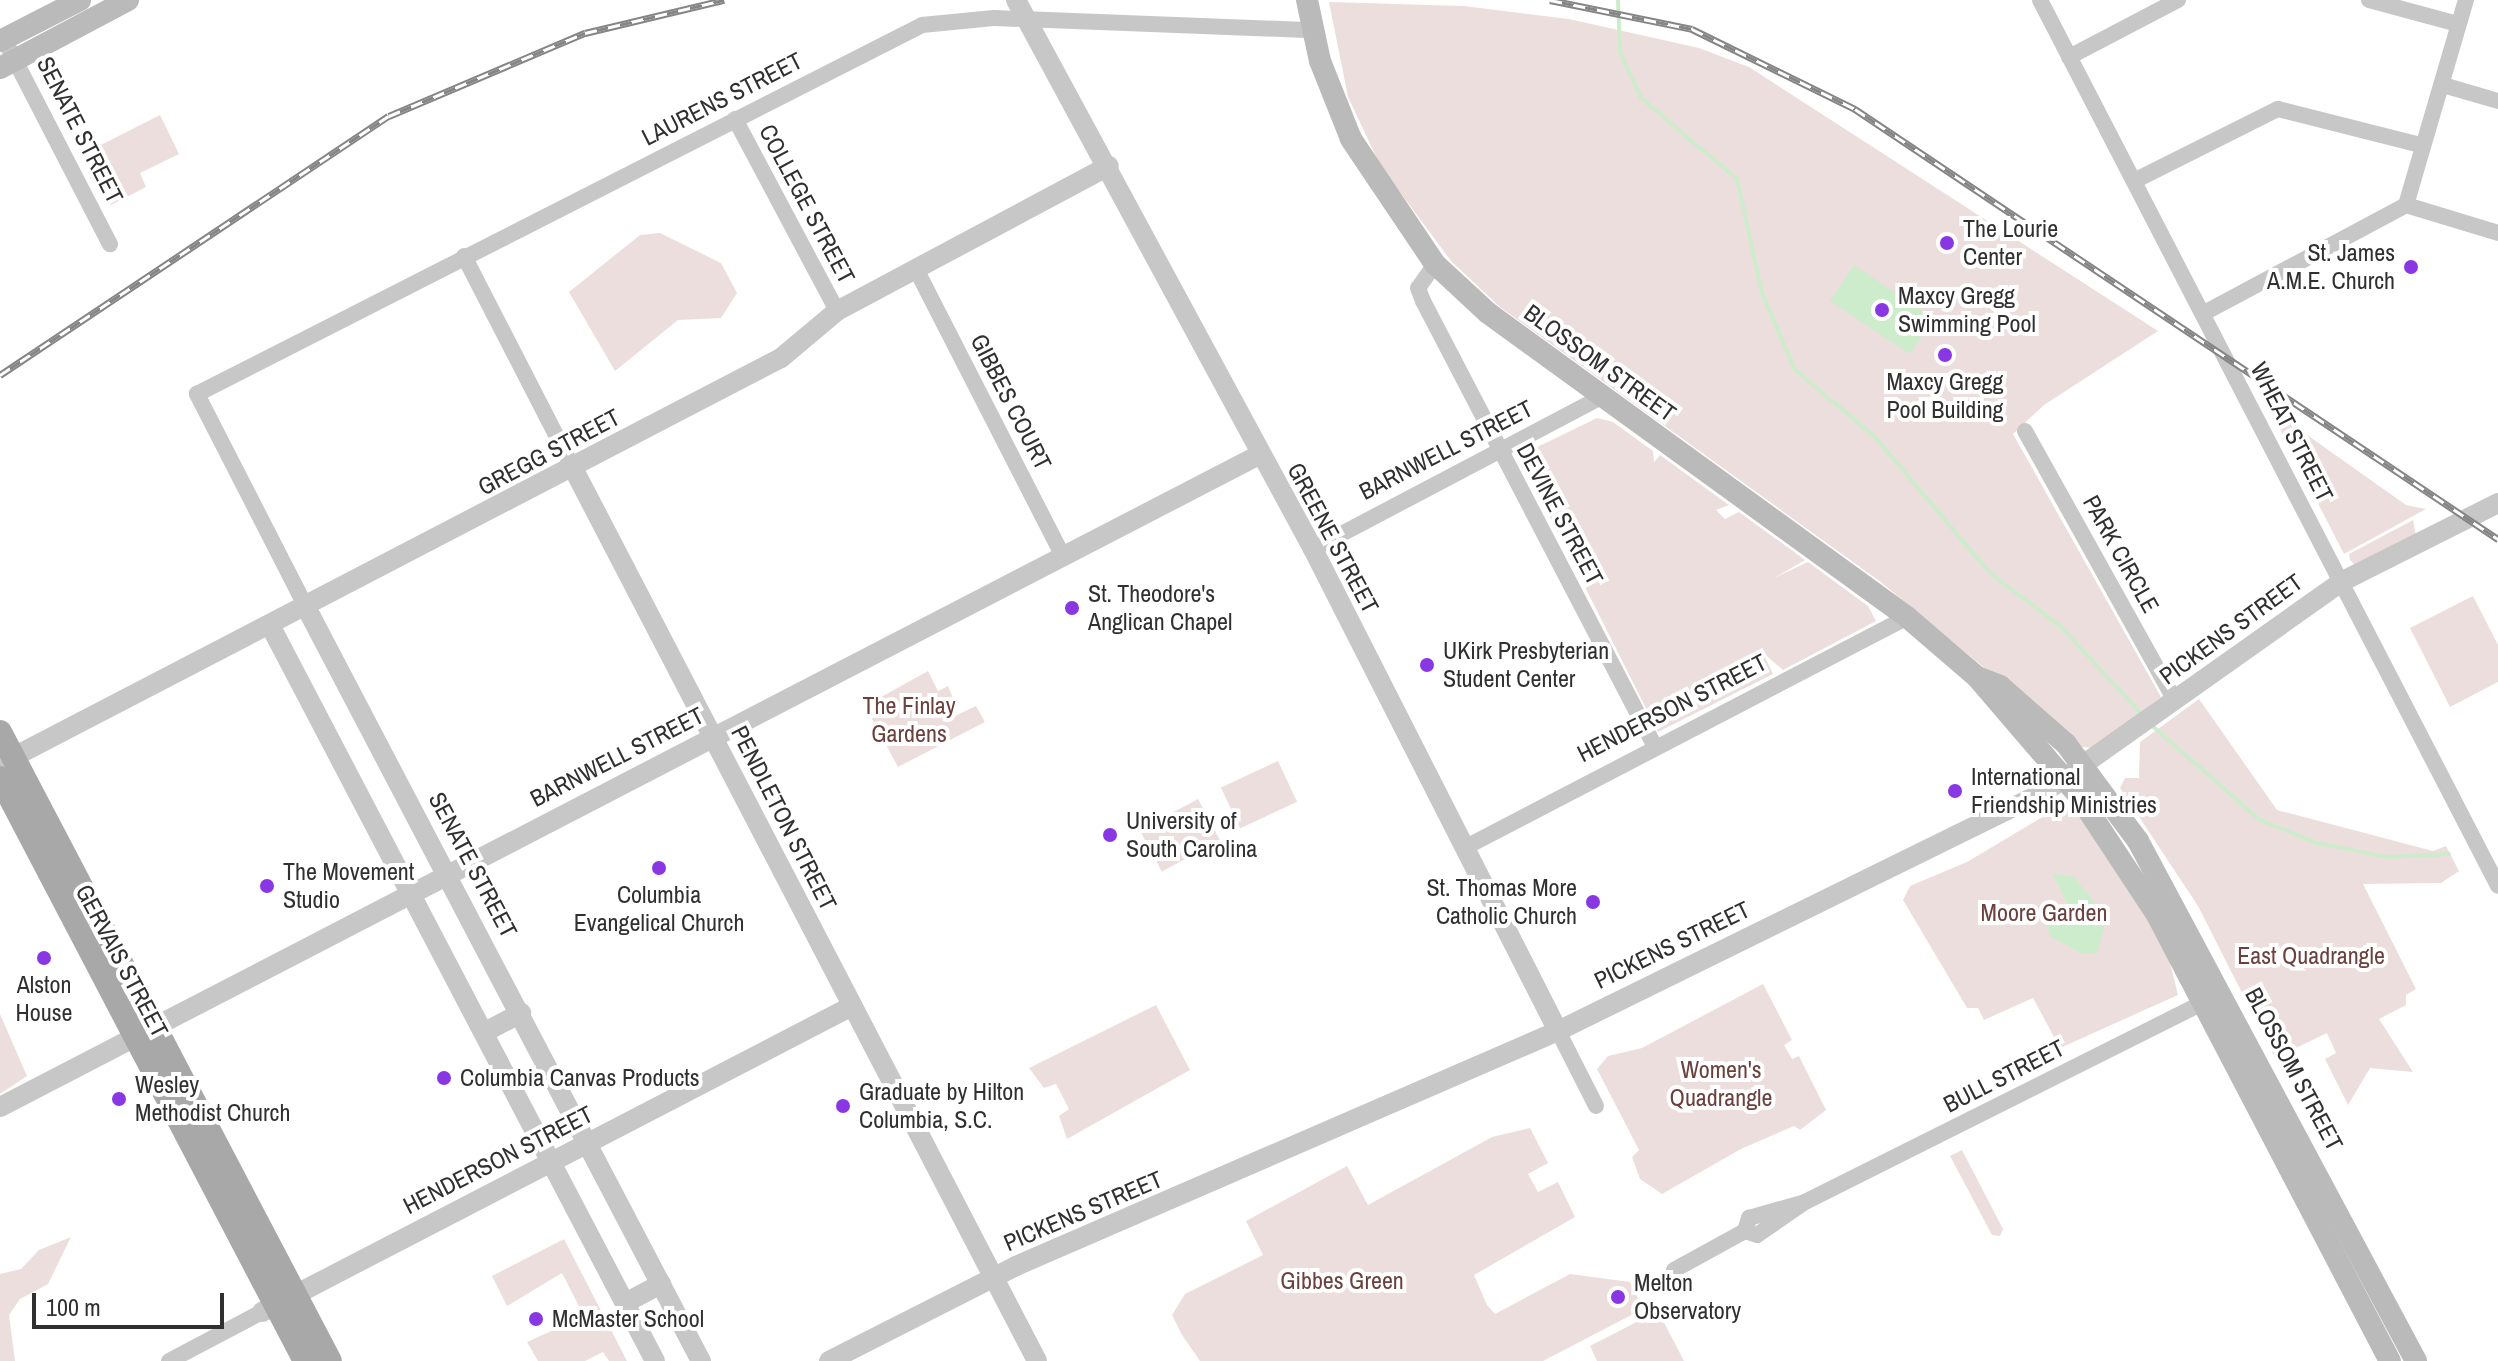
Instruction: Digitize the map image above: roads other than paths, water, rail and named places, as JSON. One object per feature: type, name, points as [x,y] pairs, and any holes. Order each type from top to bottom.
[{"type":"main road","points":[[2,40],[80,0]]},
{"type":"main road","points":[[7,64],[128,0]]},
{"type":"main road","name":"BLOSSOM STREET","points":[[1307,0],[1312,30],[1334,102],[1365,167],[1435,264],[1488,313],[1907,617],[1977,677],[2035,714],[2085,767],[2171,894],[2416,1361]]},
{"type":"main road","name":"BLOSSOM STREET","points":[[1977,677],[2065,780],[2142,891],[2204,1002],[2390,1361]]},
{"type":"main road","name":"GERVAIS STREET","points":[[0,732],[7,760],[146,1031],[305,1361]]},
{"type":"main road","name":"GERVAIS STREET","points":[[0,778],[146,1031]]},
{"type":"main road","name":"GERVAIS STREET","points":[[278,1304],[330,1361]]},
{"type":"street","name":"WHEAT STREET","points":[[2040,0],[2498,886]]},
{"type":"street","points":[[2069,57],[2178,0]]},
{"type":"street","points":[[2369,0],[2458,24]]},
{"type":"street","points":[[2406,205],[2420,145],[2443,85],[2466,0]]},
{"type":"street","name":"LAURENS STREET","points":[[197,394],[922,25],[1020,9],[1312,30]]},
{"type":"street","name":"GREENE STREET","points":[[1020,9],[1109,166],[1259,455],[1313,549],[1596,1106]]},
{"type":"street","name":"SENATE STREET","points":[[2,40],[7,64],[110,244]]},
{"type":"street","points":[[2443,85],[2498,101]]},
{"type":"street","points":[[2134,181],[2278,109],[2420,145]]},
{"type":"street","name":"COLLEGE STREET","points":[[735,119],[837,311]]},
{"type":"street","name":"GREGG STREET","points":[[7,760],[307,609],[781,358],[837,311],[1109,166]]},
{"type":"street","points":[[2204,313],[2406,205],[2498,233]]},
{"type":"street","name":"PENDLETON STREET","points":[[464,256],[1037,1361]]},
{"type":"street","name":"DEVINE STREET","points":[[1435,264],[1418,288],[1654,745]]},
{"type":"street","name":"GIBBES COURT","points":[[917,271],[1063,556]]},
{"type":"street","name":"SENATE STREET","points":[[197,394],[701,1361]]},
{"type":"street","name":"BARNWELL STREET","points":[[1313,549],[1503,452],[1603,396]]},
{"type":"street","name":"PARK CIRCLE","points":[[2025,431],[2168,706]]},
{"type":"street","name":"BARNWELL STREET","points":[[0,1107],[1259,455]]},
{"type":"street","name":"PICKENS STREET","points":[[829,1361],[994,1277],[1558,1031],[2065,780],[2341,582],[2498,503]]},
{"type":"street","name":"HENDERSON STREET","points":[[1464,848],[1654,745],[1907,617]]},
{"type":"street","points":[[271,627],[655,1361]]},
{"type":"street","name":"BULL STREET","points":[[1674,1270],[1745,1231],[1749,1218],[1805,1202],[2224,992]]},
{"type":"street","name":"HENDERSON STREET","points":[[169,1361],[852,1006]]},
{"type":"street","points":[[485,1032],[521,1013]]},
{"type":"street","points":[[625,1303],[661,1284]]},
{"type":"waterway","points":[[1618,0],[1620,52],[1641,98],[1737,179],[1762,293],[1795,370],[1875,437],[1990,573],[2060,626],[2142,714]]},
{"type":"waterway","points":[[2150,724],[2260,820],[2317,843],[2387,857],[2449,854]]},
{"type":"railway","points":[[0,375],[389,116],[585,33],[724,0]]},
{"type":"railway","points":[[1550,0],[1692,29],[1855,109],[2498,539]]},
{"type":"place","name":"The Lourie Center","points":[[1947,243]]},
{"type":"place","name":"St. James A.M.E. Church","points":[[2411,267]]},
{"type":"place","name":"Maxcy Gregg Swimming Pool","points":[[1882,310]]},
{"type":"place","name":"Maxcy Gregg Pool Building","points":[[1945,355]]},
{"type":"place","name":"St. Theodore's Anglican Chapel","points":[[1072,608]]},
{"type":"place","name":"UKirk Presbyterian Student Center","points":[[1427,665]]},
{"type":"place","name":"International Friendship Ministries","points":[[1955,791]]},
{"type":"place","name":"University of South Carolina","points":[[1110,835]]},
{"type":"place","name":"Columbia Evangelical Church","points":[[659,868]]},
{"type":"place","name":"The Movement Studio","points":[[267,886]]},
{"type":"place","name":"St. Thomas More Catholic Church","points":[[1593,902]]},
{"type":"place","name":"Alston House","points":[[44,958]]},
{"type":"place","name":"Columbia Canvas Products","points":[[444,1078]]},
{"type":"place","name":"Wesley Methodist Church","points":[[119,1099]]},
{"type":"place","name":"Graduate by Hilton Columbia, S.C.","points":[[843,1106]]},
{"type":"place","name":"Melton Observatory","points":[[1618,1297]]},
{"type":"place","name":"McMaster School","points":[[536,1319]]},
{"type":"park label","name":"The Finlay Gardens","points":[[909,720]]},
{"type":"park label","name":"Moore Garden","points":[[2044,913]]},
{"type":"park label","name":"East Quadrangle","points":[[2311,956]]},
{"type":"park label","name":"Women's Quadrangle","points":[[1721,1084]]},
{"type":"park label","name":"Gibbes Green","points":[[1342,1281]]}]
